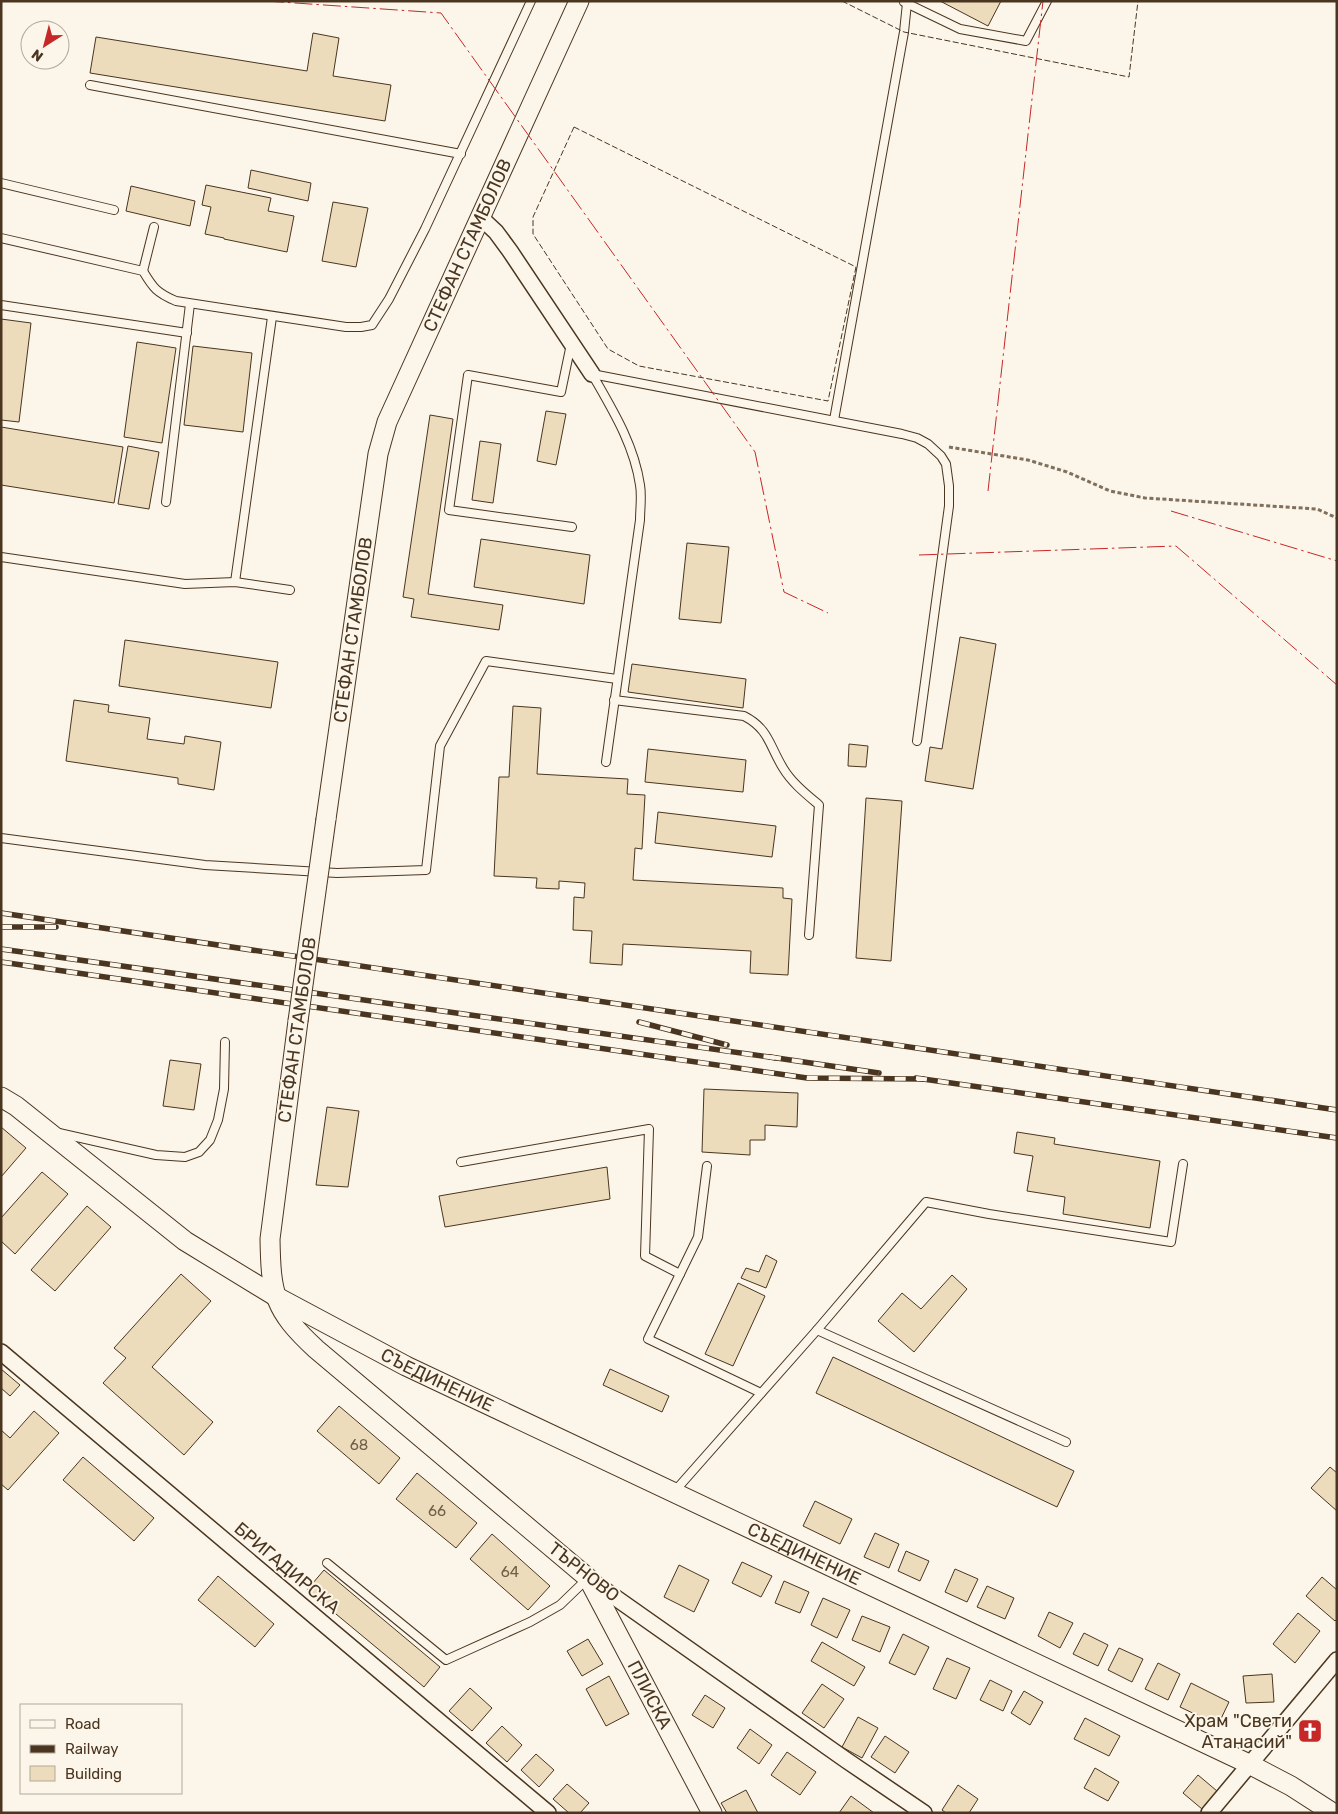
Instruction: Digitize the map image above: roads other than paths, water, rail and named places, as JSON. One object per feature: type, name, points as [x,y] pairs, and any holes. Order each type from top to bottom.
[{"type":"street","name":"СТЕФАН СТАМБОЛОВ","points":[[274,1296],[270,1271],[270,1239],[298,1021],[378,454],[387,422],[579,1]]},
{"type":"street","points":[[480,217],[496,232],[510,251],[592,374]]},
{"type":"street","name":"СЪЕДИНЕНИЕ","points":[[1,1097],[47,1131],[185,1241],[274,1296],[406,1366],[1249,1764],[1298,1790],[1333,1813]]},
{"type":"street","name":"ТЪРНОВО","points":[[274,1296],[284,1316],[316,1349],[588,1578],[924,1813]]},
{"type":"street","name":"БРИГАДИРСКА","points":[[1,1352],[548,1813]]},
{"type":"street","name":"ПЛИСКА","points":[[588,1578],[712,1813]]},
{"type":"street","points":[[1209,1813],[1337,1660]]},
{"type":"lane","points":[[154,227],[143,271],[152,288],[163,296],[190,304],[346,327],[372,325],[389,299],[461,154],[531,1]]},
{"type":"lane","points":[[834,420],[904,32],[905,2],[960,29],[1026,41],[1047,1]]},
{"type":"lane","points":[[90,85],[461,154]]},
{"type":"lane","points":[[1,183],[114,210]]},
{"type":"lane","points":[[1,238],[143,271]]},
{"type":"lane","points":[[166,502],[190,304]]},
{"type":"lane","points":[[1,305],[187,333]]},
{"type":"lane","points":[[235,582],[272,316]]},
{"type":"lane","points":[[571,344],[561,392],[468,375],[449,510],[572,527]]},
{"type":"lane","points":[[592,374],[902,434],[928,444],[941,456],[946,464],[950,506],[917,741]]},
{"type":"lane","points":[[592,374],[617,419],[634,456],[640,486],[640,520],[606,762]]},
{"type":"lane","points":[[1,557],[185,584],[235,582],[290,590]]},
{"type":"lane","points":[[1,838],[205,865],[337,873],[426,870],[440,746],[486,661],[617,679]]},
{"type":"lane","points":[[614,700],[744,716],[762,728],[784,769],[798,787],[819,805],[808,935]]},
{"type":"lane","points":[[47,1131],[156,1155],[185,1158],[199,1152],[210,1140],[218,1120],[224,1089],[225,1042]]},
{"type":"lane","points":[[461,1162],[649,1129],[645,1256],[680,1274]]},
{"type":"lane","points":[[674,1492],[817,1330],[926,1202],[989,1214],[1170,1242],[1183,1164]]},
{"type":"lane","points":[[707,1166],[698,1237],[648,1339],[761,1393]]},
{"type":"lane","points":[[817,1330],[1066,1442]]},
{"type":"lane","points":[[327,1563],[446,1660],[530,1622],[560,1604],[588,1578]]},
{"type":"railway","points":[[1,913],[1337,1110]]},
{"type":"railway","points":[[1,927],[56,927]]},
{"type":"railway","points":[[1,949],[776,1058]]},
{"type":"railway","points":[[1,962],[807,1078],[923,1079]]},
{"type":"railway","points":[[639,1022],[727,1045]]},
{"type":"railway","points":[[770,1057],[879,1073]]},
{"type":"railway","points":[[916,1078],[1337,1138]]},
{"type":"place","name":"Храм \"Свети Атанасий\"","points":[[1310,1731]]}]
